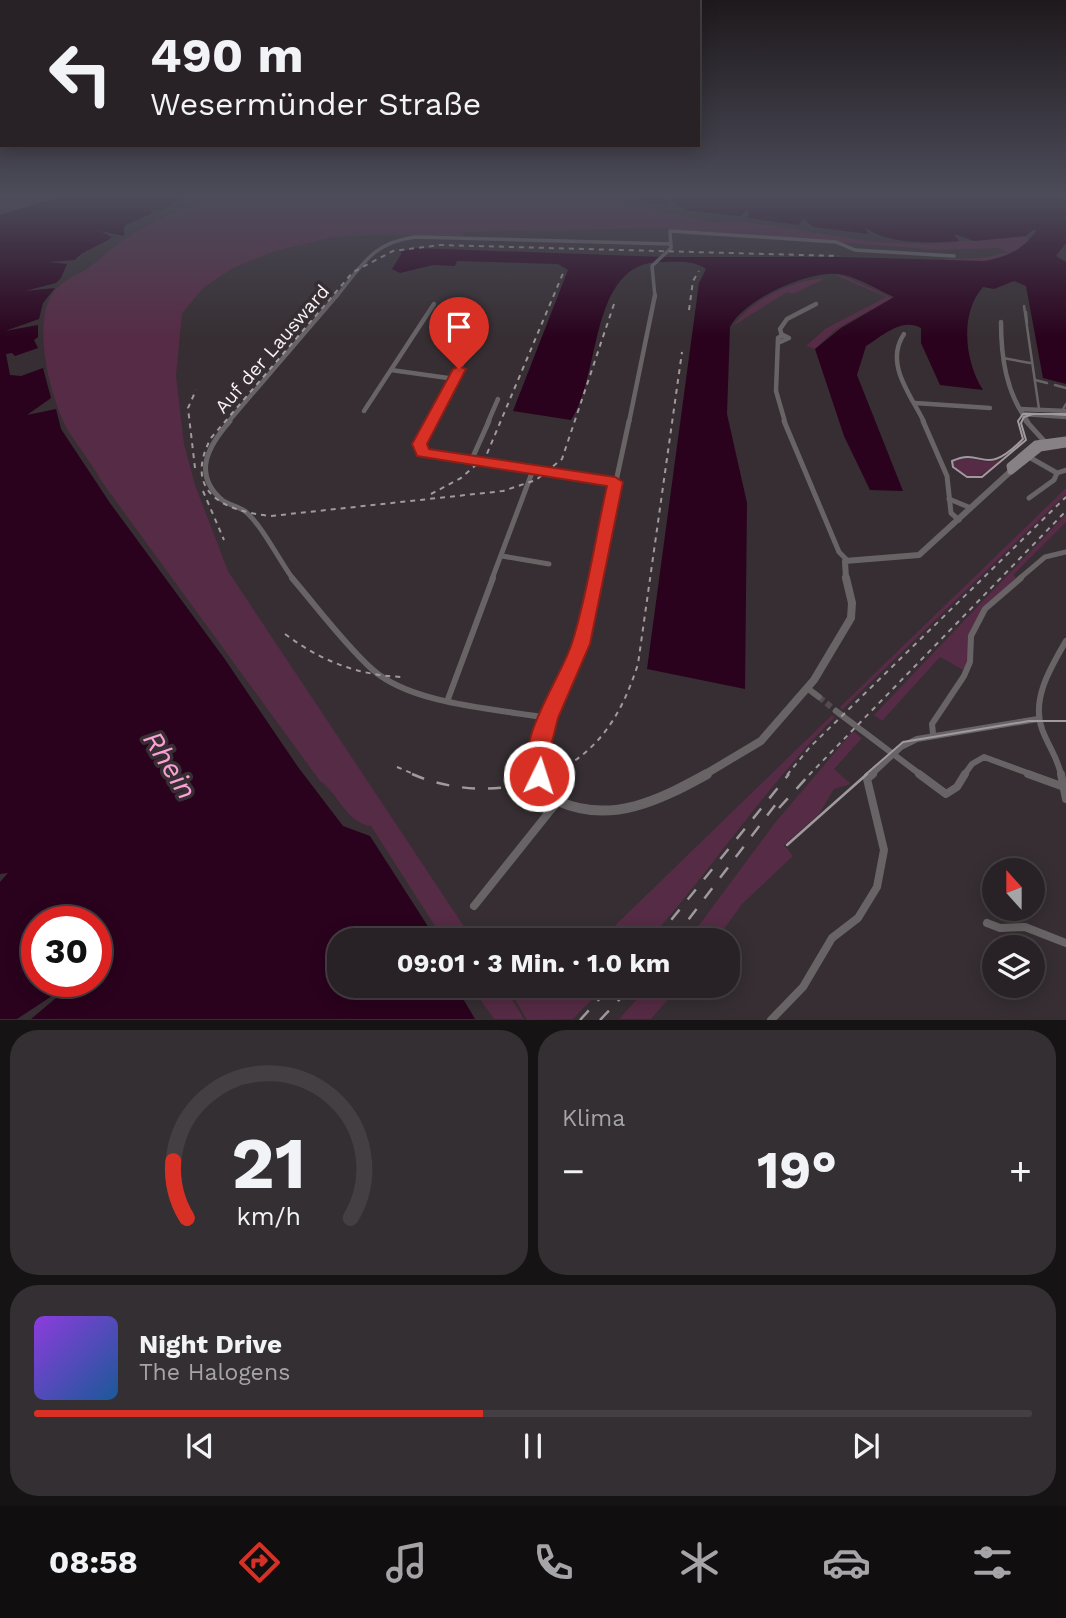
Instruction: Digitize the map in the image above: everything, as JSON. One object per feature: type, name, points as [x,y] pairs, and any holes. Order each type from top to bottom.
[{"type":"main road","points":[[1011,471],[1013,463],[1033,446],[1066,442]]},
{"type":"main road","points":[[1011,471],[1046,444]]},
{"type":"street","name":"Auf der Lausward","points":[[385,244],[359,268],[215,438],[204,464],[211,489],[221,499],[248,514],[289,574],[363,662],[388,680],[448,699]]},
{"type":"street","points":[[660,244],[670,250]]},
{"type":"street","name":"Auf der Lausward","points":[[666,244],[671,244]]},
{"type":"street","points":[[555,804],[543,785],[537,760],[548,718],[581,644],[655,300],[652,268],[655,262],[670,250],[671,244]]},
{"type":"street","points":[[841,244],[851,249],[867,251],[954,256]]},
{"type":"street","points":[[364,411],[434,304]]},
{"type":"street","points":[[816,304],[787,319],[780,329],[776,391],[780,411],[839,552],[847,560],[916,556],[1011,471]]},
{"type":"street","points":[[1026,311],[1024,306],[1039,409]]},
{"type":"street","points":[[1001,322],[1006,377],[1020,411],[1046,444]]},
{"type":"street","points":[[904,334],[898,343],[899,380],[915,403],[947,476],[951,514],[959,520]]},
{"type":"street","points":[[778,342],[789,339],[781,335]]},
{"type":"street","points":[[1003,358],[1030,363]]},
{"type":"street","points":[[463,362],[457,367],[455,379],[419,448],[428,455],[615,482]]},
{"type":"street","points":[[391,370],[455,379]]},
{"type":"street","points":[[1035,380],[1047,383]]},
{"type":"street","points":[[1055,385],[1066,388]]},
{"type":"street","points":[[471,461],[498,399]]},
{"type":"street","points":[[915,403],[989,408]]},
{"type":"street","points":[[1020,411],[1064,411],[1066,404]]},
{"type":"street","points":[[1020,411],[1036,416],[1066,417]]},
{"type":"street","points":[[1029,424],[1029,418],[1036,416]]},
{"type":"street","points":[[1029,457],[1039,466]]},
{"type":"street","points":[[1023,464],[1039,466],[1057,473],[1066,470]]},
{"type":"street","points":[[533,470],[448,699],[548,718]]},
{"type":"street","points":[[1029,498],[1056,479],[1057,473]]},
{"type":"street","points":[[949,499],[971,508]]},
{"type":"street","points":[[933,734],[932,724],[968,669],[971,636],[985,609],[1045,557],[1066,552]]},
{"type":"street","points":[[502,556],[549,564]]},
{"type":"street","points":[[543,785],[535,791],[533,800],[538,808],[555,804],[606,811],[633,808],[660,800],[754,747],[782,720],[807,688],[852,616],[852,590],[844,568],[847,560]]},
{"type":"street","points":[[1066,641],[1049,671],[1037,709],[1038,719],[1054,750],[1066,799]]},
{"type":"street","points":[[807,688],[819,697]]},
{"type":"street","points":[[836,711],[946,794],[954,790],[974,761],[984,757],[1063,787]]},
{"type":"street","points":[[771,1020],[803,987],[832,938],[858,918],[877,887],[884,850],[866,783],[905,744],[933,734],[1038,719]]},
{"type":"street","points":[[474,905],[555,804]]},
{"type":"street","points":[[987,923],[1000,928],[1017,926],[1066,943]]},
{"type":"shaded area","points":[[119,244],[306,244],[275,251],[233,268],[204,287],[182,313],[176,376],[184,444],[195,485],[228,571],[465,928],[436,928],[371,826],[355,820],[320,781],[102,482],[69,432],[50,383],[44,323],[53,293],[63,283],[91,266]]},
{"type":"shaded area","points":[[857,244],[1029,244],[987,261],[964,264],[943,259],[984,258],[1007,252],[999,248],[938,250]]},
{"type":"shaded area","points":[[835,275],[844,276],[892,298],[876,307],[878,309],[872,309],[835,330],[815,349],[806,346],[825,329],[886,297]]},
{"type":"shaded area","points":[[826,278],[793,294],[787,292],[733,326],[762,299],[787,287]]},
{"type":"shaded area","points":[[960,457],[988,462],[1002,460],[984,473],[972,477],[953,467],[953,461]]},
{"type":"shaded area","points":[[1066,488],[1066,494],[842,710],[840,707]]},
{"type":"shaded area","points":[[1066,514],[1066,522],[1013,575],[1016,578],[991,602],[973,629],[965,671],[940,657],[882,721],[874,715]]},
{"type":"shaded area","points":[[832,715],[835,717],[786,771],[659,928],[612,928]]},
{"type":"shaded area","points":[[853,731],[862,738],[834,769],[851,784],[834,789],[819,814],[784,845],[793,856],[742,904],[725,928],[697,928],[774,824]]},
{"type":"shaded area","points":[[479,998],[511,998],[524,1019],[494,1019]]},
{"type":"shaded area","points":[[514,998],[593,998],[573,1019],[527,1020]]},
{"type":"shaded area","points":[[638,998],[669,998],[651,1019],[619,1019]]},
{"type":"water","name":"Rhein","points":[[0,244],[101,244],[75,260],[48,262],[67,264],[56,283],[25,291],[55,288],[43,303],[39,319],[5,331],[38,325],[38,337],[34,340],[38,348],[15,356],[12,353],[6,354],[10,375],[21,376],[43,368],[51,398],[27,415],[56,409],[61,429],[110,503],[224,658],[298,767],[343,826],[370,836],[429,928],[327,928],[327,998],[463,998],[475,1019],[31,1019],[56,997],[112,997],[112,906],[21,906],[21,997],[50,997],[17,1019],[0,1019],[0,882],[8,873],[0,874]]},
{"type":"water","points":[[1024,244],[1066,244],[1056,256],[1066,262],[1066,384],[1043,378],[1026,286],[1014,281],[994,289],[983,287],[970,311],[967,338],[969,352],[983,390],[940,385],[921,343],[921,328],[914,325],[892,329],[866,346],[857,375],[903,491],[870,490],[844,436],[815,349],[841,328],[894,297],[844,275],[816,276],[764,296],[738,316],[730,327],[727,414],[747,503],[745,689],[647,669],[699,283],[706,269],[691,263],[664,262],[639,266],[622,279],[609,299],[581,400],[571,420],[513,411],[568,270],[558,264],[457,261],[455,266],[433,265],[400,273],[392,269],[402,253],[399,252],[415,248],[664,257],[841,257],[984,261],[1015,251]]},
{"type":"tunnel","points":[[819,697],[836,711]]},
{"type":"tram line","points":[[1023,414],[1033,414],[1024,417],[1021,423],[1026,440],[982,477],[967,477],[953,467],[952,461],[963,457],[984,460],[999,458],[1023,439],[1018,421],[1023,414]]},
{"type":"tram line","points":[[1033,414],[1051,414]]},
{"type":"tram line","points":[[1051,414],[1066,414]]},
{"type":"tram line","points":[[1051,414],[1066,415]]},
{"type":"tram line","points":[[865,775],[903,742],[1029,721],[1066,721]]},
{"type":"tram line","points":[[787,845],[867,774]]},
{"type":"railway","points":[[614,304],[562,459],[536,480],[503,491],[271,516],[237,509],[223,503],[212,495],[205,485],[202,472],[204,456],[211,438],[353,272],[393,251],[440,245],[839,256]]},
{"type":"railway","points":[[431,494],[461,478],[486,456],[564,271]]},
{"type":"railway","points":[[689,310],[693,281],[699,271]]},
{"type":"railway","points":[[549,775],[582,755],[606,730],[624,699],[638,664],[682,352]]},
{"type":"railway","points":[[195,468],[188,408],[196,390]]},
{"type":"railway","points":[[203,491],[224,540]]},
{"type":"railway","points":[[787,775],[810,747],[1066,497]]},
{"type":"railway","points":[[809,775],[1066,511]]},
{"type":"railway","points":[[285,634],[312,652],[340,665],[370,673],[402,677]]},
{"type":"railway","points":[[397,767],[416,775]]},
{"type":"railway","points":[[412,774],[446,785],[482,789],[519,785],[553,774]]},
{"type":"railway","points":[[665,928],[789,774]]},
{"type":"railway","points":[[779,808],[810,774]]},
{"type":"railway","points":[[682,928],[782,796]]},
{"type":"railway","points":[[580,1020],[600,998]]},
{"type":"railway","points":[[600,1020],[621,998]]},
{"type":"route","points":[[459,369],[420,444],[419,448],[423,453],[615,482],[581,644],[558,690],[548,718],[538,754],[539,776]]}]
